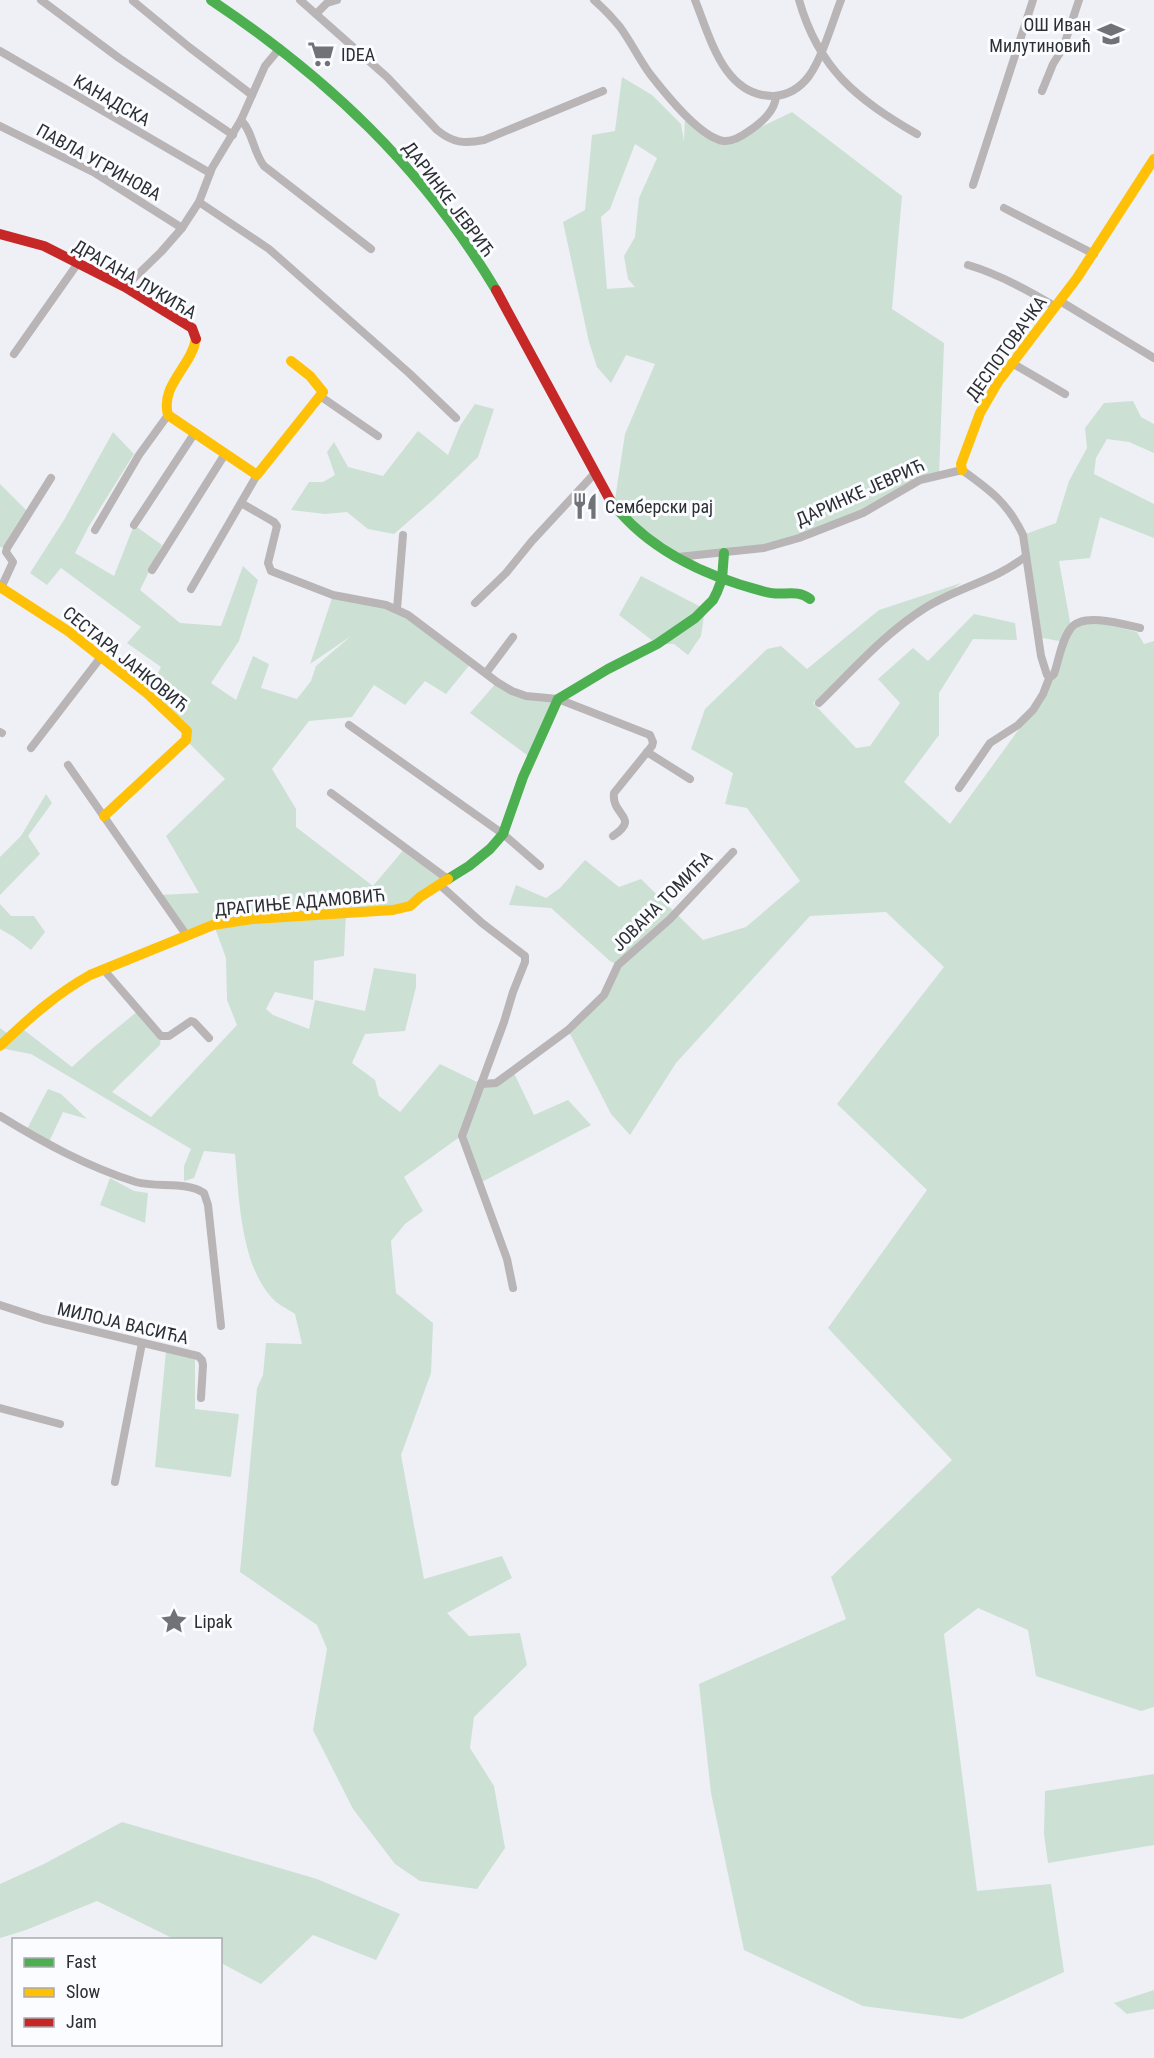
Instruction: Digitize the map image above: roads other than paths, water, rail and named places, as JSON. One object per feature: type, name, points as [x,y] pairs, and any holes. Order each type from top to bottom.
[{"type":"street","points":[[41,0],[119,58],[233,135]]},
{"type":"street","name":"ДАРИНКЕ ЈЕВРИЋ","points":[[211,0],[280,48],[312,74],[369,126],[406,166],[451,224],[513,320],[614,506],[638,532],[655,545],[678,557],[764,548],[799,538],[863,513],[920,480],[962,470]]},
{"type":"street","points":[[300,0],[387,77],[437,130],[456,142],[471,143],[484,140],[603,91]]},
{"type":"street","points":[[316,14],[327,3],[337,0]]},
{"type":"street","points":[[594,0],[619,26],[651,76],[670,98],[691,120],[716,138],[727,141],[736,139],[752,129],[769,114],[776,103],[776,96]]},
{"type":"street","points":[[695,0],[717,54],[729,74],[748,89],[776,96],[792,92],[804,82],[821,53],[841,0]]},
{"type":"street","points":[[799,0],[807,24],[831,68],[861,98],[917,134]]},
{"type":"street","points":[[973,185],[1033,0]]},
{"type":"street","points":[[1042,91],[1053,64],[1063,48],[1078,0]]},
{"type":"street","points":[[133,1],[252,95]]},
{"type":"street","points":[[125,287],[182,228],[199,202],[210,173],[241,120],[265,66],[280,48]]},
{"type":"street","name":"КАНАДСКА","points":[[0,51],[210,173]]},
{"type":"street","points":[[241,120],[264,166],[371,249]]},
{"type":"street","name":"ПАВЛА УГРИНОВА","points":[[0,126],[95,174],[182,228]]},
{"type":"street","name":"ДЕСПОТОВАЧКА","points":[[962,470],[961,464],[980,413],[1012,363],[1094,254],[1154,159]]},
{"type":"street","points":[[199,202],[269,249],[409,373],[456,418]]},
{"type":"street","points":[[1004,208],[1094,254]]},
{"type":"street","name":"ДРАГАНА ЛУКИЋА","points":[[0,234],[44,246],[125,287],[192,328],[195,333],[195,345],[182,372],[164,398],[168,415]]},
{"type":"street","points":[[14,354],[78,263]]},
{"type":"street","points":[[968,265],[982,269],[1058,304],[1154,358]]},
{"type":"street","points":[[190,589],[257,475],[323,392],[310,376],[291,361]]},
{"type":"street","points":[[1012,363],[1065,394]]},
{"type":"street","points":[[320,396],[378,436]]},
{"type":"street","points":[[95,530],[140,455],[168,415],[257,475]]},
{"type":"street","points":[[134,525],[194,434]]},
{"type":"street","points":[[152,570],[225,454]]},
{"type":"street","points":[[962,470],[981,483],[1007,507],[1023,535],[1041,656],[1046,673],[1050,676]]},
{"type":"street","points":[[475,603],[506,573],[547,524],[595,473]]},
{"type":"street","name":"СЕСТАРА ЈАНКОВИЋ","points":[[51,478],[7,548],[6,552],[13,562],[0,588],[44,614],[100,657],[167,710],[188,735],[186,740],[104,816]]},
{"type":"street","points":[[241,503],[277,526],[268,563],[271,570],[333,595],[397,609],[512,691],[526,696],[558,699],[646,732],[653,742],[615,793],[613,800],[625,817],[626,824],[613,836]]},
{"type":"street","points":[[397,609],[403,535]]},
{"type":"street","points":[[558,699],[608,669],[657,644],[695,618],[713,600],[722,579],[724,553]]},
{"type":"street","points":[[819,702],[903,623],[926,607],[1011,569],[1026,556]]},
{"type":"street","points":[[678,557],[722,579],[779,595],[797,591],[805,593],[810,599]]},
{"type":"street","points":[[959,788],[990,742],[1018,725],[1033,710],[1050,676],[1055,672],[1071,627],[1080,621],[1114,621],[1140,628]]},
{"type":"street","points":[[486,673],[513,637]]},
{"type":"street","points":[[31,748],[100,657]]},
{"type":"street","name":"ДРАГИЊЕ АДАМОВИЋ","points":[[0,1046],[61,992],[80,980],[213,925],[252,919],[393,910],[410,906],[490,849],[503,834],[523,777],[558,699]]},
{"type":"street","points":[[349,725],[503,834],[540,866]]},
{"type":"street","points":[[647,752],[690,779]]},
{"type":"street","points":[[68,765],[187,936]]},
{"type":"street","points":[[331,793],[445,882],[482,923],[524,954],[526,959],[462,1136],[507,1259],[513,1288]]},
{"type":"street","name":"ЈОВАНА ТОМИЋА","points":[[481,1084],[496,1083],[568,1030],[604,996],[618,965],[670,919],[733,852]]},
{"type":"street","points":[[104,970],[161,1036],[169,1036],[191,1021],[209,1038]]},
{"type":"street","points":[[0,1116],[49,1146],[108,1173],[150,1185],[187,1187],[204,1193],[208,1205],[222,1326]]},
{"type":"street","name":"МИЛОЈА ВАСИЋА","points":[[0,1305],[43,1319],[194,1354],[200,1358],[203,1365],[201,1398]]},
{"type":"street","points":[[115,1482],[142,1343]]},
{"type":"street","points":[[0,1408],[60,1424]]},
{"type":"place","name":"ОШ Иван Милутиновић","points":[[1111,34]]},
{"type":"place","name":"IDEA","points":[[321,54]]},
{"type":"place","name":"Семберски рај","points":[[585,506]]},
{"type":"place","name":"Lipak","points":[[174,1621]]}]
